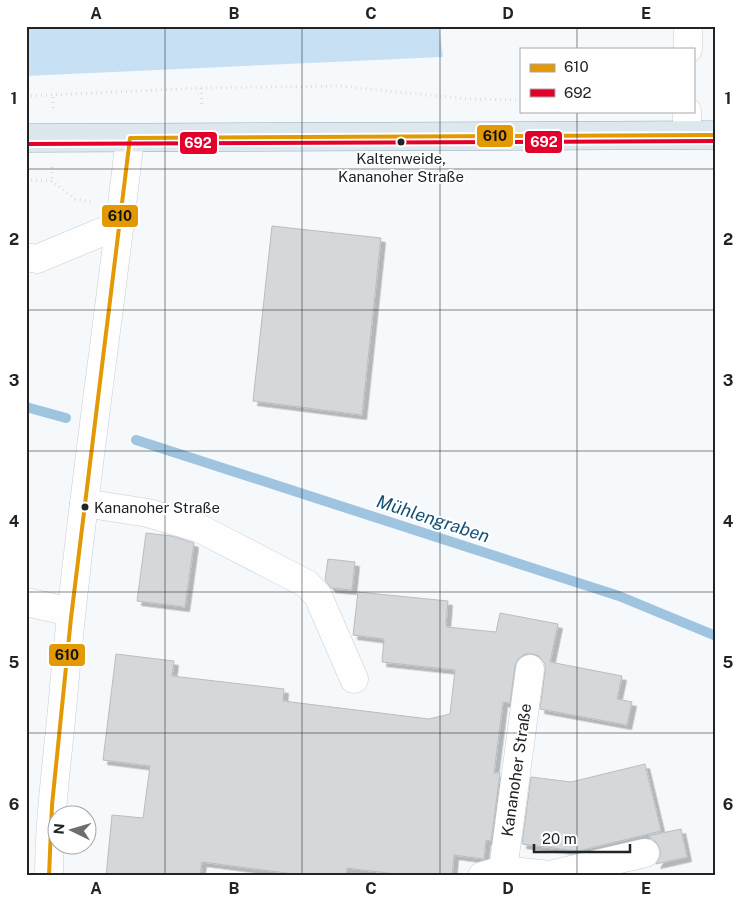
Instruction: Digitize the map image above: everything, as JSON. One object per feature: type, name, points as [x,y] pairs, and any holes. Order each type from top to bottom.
[{"type":"main road","points":[[26,138],[130,138],[687,123],[716,135]]},
{"type":"street","points":[[688,26],[688,48]]},
{"type":"street","points":[[41,868],[130,138]]},
{"type":"street","points":[[26,257],[37,259],[121,215]]},
{"type":"street","points":[[84,503],[148,514],[199,528],[307,584],[318,596],[354,679]]},
{"type":"street","points":[[26,602],[72,612]]},
{"type":"street","name":"Kananoher Straße","points":[[530,669],[493,873],[550,875],[645,853]]},
{"type":"path","points":[[26,96],[201,88],[340,86],[468,99],[520,100]]},
{"type":"path","points":[[26,180],[52,181],[75,199],[121,215]]},
{"type":"shaded area","points":[[26,26],[439,26],[443,57],[26,76]]},
{"type":"building","points":[[272,226],[381,238],[362,415],[253,401]]},
{"type":"building","points":[[146,533],[172,536],[194,543],[185,607],[137,601]]},
{"type":"building","points":[[328,559],[355,562],[352,590],[331,588],[325,580]]},
{"type":"building","points":[[358,592],[448,601],[447,627],[496,632],[500,613],[558,624],[550,662],[622,676],[617,699],[632,702],[627,725],[540,709],[545,664],[539,656],[525,654],[518,659],[515,666],[510,703],[503,702],[494,773],[500,773],[491,841],[486,840],[484,859],[454,855],[452,876],[412,876],[347,868],[346,876],[310,876],[202,862],[200,876],[106,876],[112,815],[143,818],[150,766],[103,760],[116,654],[174,661],[172,676],[284,689],[283,701],[429,719],[450,714],[455,670],[382,662],[384,639],[353,635]]},
{"type":"building","points":[[645,764],[661,831],[578,851],[522,844],[531,777],[571,782]]},
{"type":"building","points":[[681,829],[687,857],[656,864],[660,857],[660,849],[656,842],[648,836]]},
{"type":"waterway","name":"Mühlengraben","points":[[26,407],[66,418]]},
{"type":"waterway","name":"Mühlengraben","points":[[136,440],[619,596],[716,636]]},
{"type":"transit line","name":"610","points":[[49,876],[52,805],[71,618],[130,138],[716,135]]},
{"type":"transit line","name":"692","points":[[26,144],[716,141]]},
{"type":"place","name":"Kaltenweide, Kananoher Straße","points":[[401,142]]},
{"type":"place","name":"Kananoher Straße","points":[[85,507]]}]
